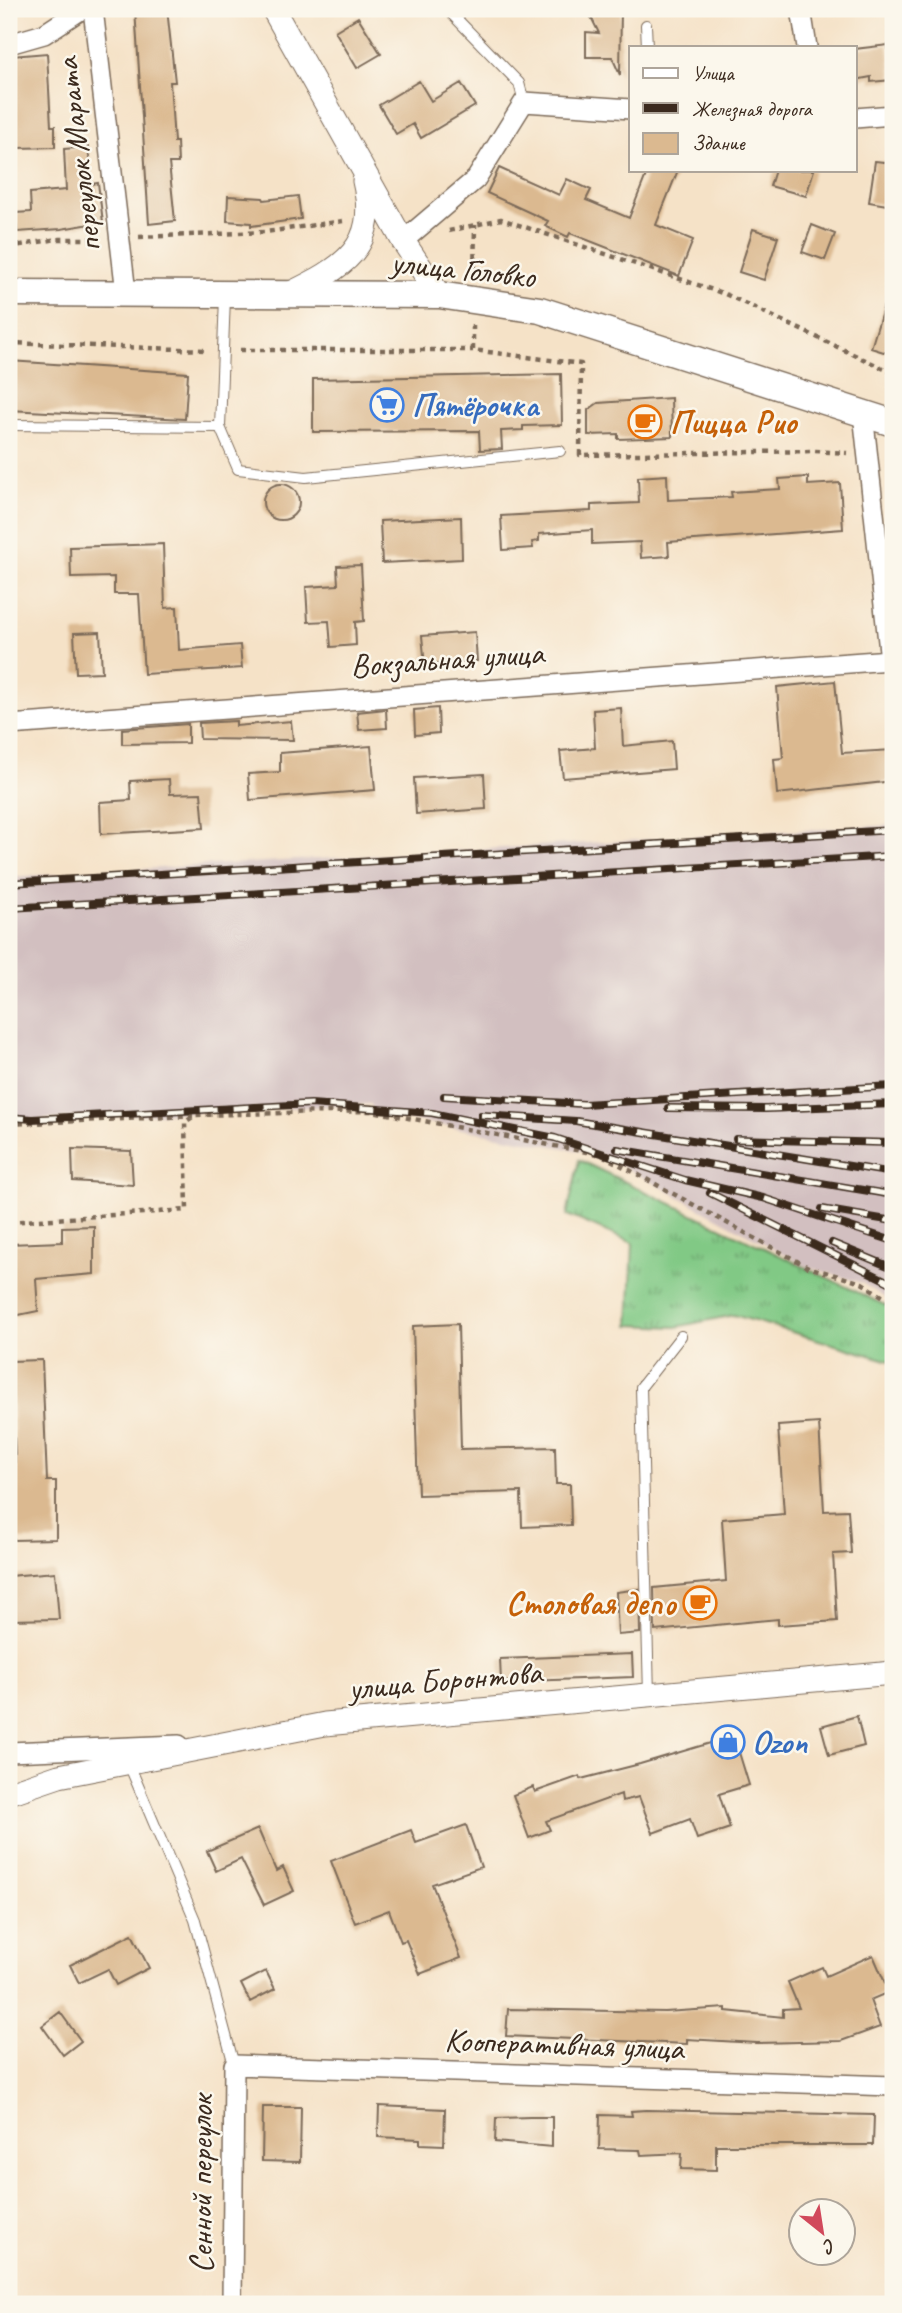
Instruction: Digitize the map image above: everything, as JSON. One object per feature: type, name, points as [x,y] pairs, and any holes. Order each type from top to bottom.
[{"type":"main road","name":"улица Головко","points":[[9,293],[439,295],[540,310],[893,423]]},
{"type":"street","points":[[9,44],[44,34],[82,9]]},
{"type":"street","name":"переулок Марата","points":[[93,9],[126,293]]},
{"type":"street","points":[[274,9],[403,241],[439,295]]},
{"type":"street","points":[[801,9],[807,46]]},
{"type":"street","points":[[403,241],[476,179],[524,102],[629,109]]},
{"type":"street","points":[[856,118],[893,115]]},
{"type":"street","points":[[289,294],[326,276],[356,251],[366,228],[369,202],[360,164]]},
{"type":"street","points":[[863,413],[866,455]]},
{"type":"street","name":"Вокзальная улица","points":[[9,725],[890,660],[866,455]]},
{"type":"street","name":"улица Боронтова","points":[[9,1793],[59,1776],[325,1724],[893,1673]]},
{"type":"street","points":[[9,1752],[233,1743]]},
{"type":"street","name":"Кооперативная улица","points":[[234,2064],[893,2086]]},
{"type":"street","name":"Сенной переулок","points":[[232,2304],[234,2064]]},
{"type":"lane","points":[[447,9],[519,83],[524,102]]},
{"type":"lane","points":[[646,25],[647,46]]},
{"type":"lane","points":[[226,294],[220,428],[237,469],[306,477],[560,451]]},
{"type":"lane","points":[[9,425],[220,428]]},
{"type":"lane","points":[[649,1695],[642,1387],[681,1336]]},
{"type":"lane","points":[[128,1762],[195,1920],[234,2064]]},
{"type":"path","points":[[403,241],[501,219],[725,294],[893,373]]},
{"type":"path","points":[[9,247],[57,239],[266,232],[341,220],[366,228]]},
{"type":"path","points":[[475,225],[473,350],[581,364],[580,455],[814,451],[866,455]]},
{"type":"path","points":[[9,1124],[196,1115],[372,1111],[602,1155],[808,1267],[862,1283],[893,1303]]},
{"type":"path","points":[[9,1222],[187,1210],[186,1122],[196,1115]]},
{"type":"shaded area","points":[[893,825],[893,1303],[862,1283],[808,1267],[602,1155],[380,1114],[372,1111],[371,1104],[9,1121],[9,877]]},
{"type":"green space","points":[[579,1160],[893,1309],[893,1362],[734,1315],[676,1327],[629,1325],[633,1243],[567,1215]]},
{"type":"building","points":[[135,9],[167,9],[175,82],[170,82],[178,163],[169,163],[175,221],[149,224]]},
{"type":"building","points":[[587,9],[621,9],[620,75],[612,57],[586,57],[586,32],[599,33]]},
{"type":"building","points":[[358,17],[381,54],[357,68],[335,31]]},
{"type":"building","points":[[888,45],[892,80],[871,82],[871,77],[856,80],[856,49]]},
{"type":"building","points":[[47,53],[51,126],[55,126],[55,147],[17,148],[12,56]]},
{"type":"building","points":[[419,81],[431,101],[461,83],[475,106],[421,138],[413,124],[396,134],[379,105]]},
{"type":"building","points":[[88,147],[92,184],[98,183],[103,222],[61,229],[17,232],[15,213],[31,212],[30,193],[66,190],[64,149]]},
{"type":"building","points":[[875,161],[893,163],[893,206],[869,202]]},
{"type":"building","points":[[499,168],[559,195],[567,179],[591,190],[586,200],[629,218],[647,172],[677,172],[656,225],[693,240],[679,276],[570,233],[568,237],[545,226],[548,221],[487,193]]},
{"type":"building","points":[[774,172],[813,172],[806,196],[770,186]]},
{"type":"building","points":[[228,196],[264,200],[298,196],[301,219],[251,226],[251,223],[227,221]]},
{"type":"building","points":[[812,225],[835,234],[825,260],[802,252]]},
{"type":"building","points":[[753,229],[778,237],[764,280],[739,272]]},
{"type":"building","points":[[889,289],[893,290],[893,355],[871,348]]},
{"type":"building","points":[[9,361],[188,373],[185,419],[9,410]]},
{"type":"building","points":[[561,374],[562,425],[523,426],[523,430],[501,431],[502,449],[480,450],[479,431],[313,432],[313,379]]},
{"type":"building","name":"Пицца Рио","points":[[671,398],[672,437],[618,439],[618,434],[588,435],[588,410],[598,403]]},
{"type":"building","points":[[667,475],[668,500],[732,497],[731,492],[780,489],[779,479],[808,477],[808,485],[840,483],[843,529],[668,542],[669,556],[641,558],[640,542],[592,544],[592,530],[539,534],[539,541],[532,542],[533,548],[503,550],[501,516],[591,511],[591,505],[639,503],[638,477]]},
{"type":"building","points":[[281,484],[294,489],[299,502],[294,515],[281,520],[268,515],[263,502],[268,489]]},
{"type":"building","points":[[461,517],[462,559],[382,563],[380,521]]},
{"type":"building","points":[[163,544],[165,608],[177,607],[179,650],[240,645],[242,668],[144,674],[139,594],[114,594],[114,577],[71,578],[70,547]]},
{"type":"building","points":[[361,565],[364,621],[355,622],[356,645],[331,647],[329,621],[308,622],[306,587],[338,585],[337,566]]},
{"type":"building","points":[[100,632],[102,672],[76,673],[74,633]]},
{"type":"building","points":[[475,632],[477,661],[425,665],[422,636]]},
{"type":"building","points":[[835,681],[842,753],[893,750],[893,781],[777,794],[774,759],[783,758],[777,687]]},
{"type":"building","points":[[438,708],[439,733],[415,735],[414,710]]},
{"type":"building","points":[[621,708],[623,746],[672,741],[674,769],[563,778],[560,751],[595,748],[593,710]]},
{"type":"building","points":[[386,709],[387,728],[359,730],[357,712]]},
{"type":"building","points":[[236,721],[236,726],[291,721],[293,740],[200,739],[199,723]]},
{"type":"building","points":[[188,724],[188,743],[122,744],[122,729]]},
{"type":"building","points":[[371,746],[375,790],[250,800],[248,774],[280,772],[280,753]]},
{"type":"building","points":[[484,774],[486,809],[416,814],[414,778]]},
{"type":"building","points":[[169,779],[170,794],[201,793],[204,828],[101,834],[100,802],[131,800],[130,781]]},
{"type":"building","points":[[72,1149],[131,1151],[133,1185],[73,1181]]},
{"type":"building","points":[[94,1226],[94,1274],[36,1279],[38,1311],[9,1317],[9,1244],[62,1242],[62,1227]]},
{"type":"building","points":[[458,1324],[461,1449],[555,1447],[556,1484],[570,1484],[571,1525],[522,1527],[521,1492],[418,1495],[413,1326]]},
{"type":"building","points":[[42,1360],[47,1481],[56,1481],[56,1539],[13,1540],[15,1453],[10,1361]]},
{"type":"building","points":[[819,1423],[824,1511],[848,1510],[851,1553],[833,1554],[837,1621],[778,1625],[778,1619],[655,1631],[654,1588],[726,1581],[722,1519],[784,1514],[778,1426]]},
{"type":"building","points":[[55,1572],[59,1619],[9,1620],[9,1576]]},
{"type":"building","points":[[639,1589],[640,1633],[618,1635],[616,1592]]},
{"type":"building","points":[[632,1654],[633,1677],[501,1682],[500,1659]]},
{"type":"building","points":[[857,1716],[864,1746],[829,1755],[821,1726]]},
{"type":"building","points":[[734,1736],[749,1785],[719,1794],[730,1828],[697,1839],[690,1819],[653,1833],[639,1797],[622,1801],[621,1794],[546,1821],[550,1830],[529,1838],[513,1795],[533,1787],[535,1792],[580,1776],[581,1779],[640,1764]]},
{"type":"building","points":[[466,1825],[481,1867],[432,1884],[461,1958],[420,1974],[406,1940],[401,1942],[389,1910],[355,1923],[331,1861],[411,1830],[416,1843]]},
{"type":"building","points":[[258,1829],[276,1871],[283,1867],[294,1891],[264,1905],[241,1859],[216,1871],[207,1851]]},
{"type":"building","points":[[132,1934],[149,1968],[116,1985],[108,1969],[79,1983],[70,1965]]},
{"type":"building","points":[[873,1955],[889,1992],[870,2000],[880,2027],[841,2041],[757,2043],[687,2039],[687,2044],[506,2036],[508,2009],[665,2012],[726,2008],[726,2011],[783,2017],[783,2009],[799,2008],[788,1982],[822,1967],[826,1976]]},
{"type":"building","points":[[266,1971],[275,1989],[250,2002],[241,1984]]},
{"type":"building","points":[[60,2012],[81,2041],[63,2055],[42,2026]]},
{"type":"building","points":[[379,2106],[445,2109],[444,2145],[420,2144],[420,2139],[378,2137]]},
{"type":"building","points":[[263,2107],[301,2107],[300,2162],[262,2161]]},
{"type":"building","points":[[631,2111],[874,2115],[873,2145],[716,2145],[716,2170],[681,2169],[682,2153],[641,2155],[640,2150],[599,2149],[600,2115],[632,2116]]},
{"type":"building","points":[[552,2117],[552,2147],[495,2142],[496,2118]]},
{"type":"railway","points":[[9,883],[893,830]]},
{"type":"railway","points":[[9,908],[893,856]]},
{"type":"railway","points":[[444,1096],[584,1104],[893,1086]]},
{"type":"railway","points":[[9,1117],[32,1119],[311,1104],[432,1113],[555,1138],[685,1180],[763,1198],[893,1241]]},
{"type":"railway","points":[[668,1108],[766,1109],[893,1104]]},
{"type":"railway","points":[[481,1115],[576,1121],[893,1173]]},
{"type":"railway","points":[[736,1139],[893,1143]]},
{"type":"railway","points":[[617,1149],[893,1195]]},
{"type":"railway","points":[[710,1193],[893,1284]]},
{"type":"railway","points":[[822,1209],[893,1221]]},
{"type":"railway","points":[[832,1243],[893,1268]]},
{"type":"place","name":"Пятёрочка","points":[[387,405]]},
{"type":"place","name":"Пицца Рио","points":[[645,422]]},
{"type":"place","name":"Столовая депо","points":[[700,1603]]},
{"type":"place","name":"Ozon","points":[[728,1742]]}]
